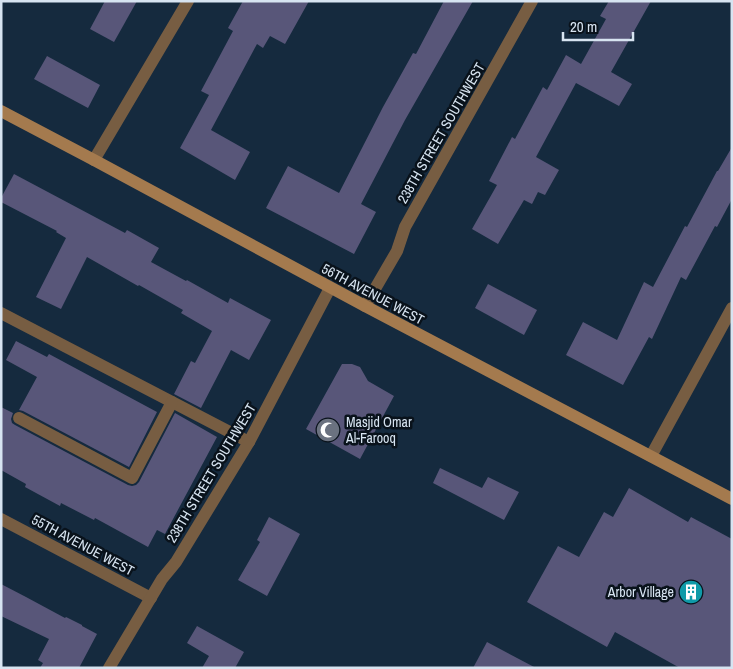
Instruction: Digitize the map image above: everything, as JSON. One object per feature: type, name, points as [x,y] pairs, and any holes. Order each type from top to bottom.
[{"type":"main road","name":"56TH AVENUE WEST","points":[[1,112],[94,160],[330,288],[732,499]]},
{"type":"street","points":[[94,160],[188,1]]},
{"type":"street","name":"238TH STREET SOUTHWEST","points":[[365,306],[397,251],[405,226],[532,1]]},
{"type":"street","name":"238TH STREET SOUTHWEST","points":[[109,668],[162,579],[176,562],[249,442],[330,288]]},
{"type":"street","points":[[650,456],[732,308]]},
{"type":"street","points":[[1,313],[249,442]]},
{"type":"street","points":[[19,418],[132,478],[172,402]]},
{"type":"street","name":"55TH AVENUE WEST","points":[[1,519],[151,598]]},
{"type":"building","points":[[105,1],[137,1],[114,42],[90,29]]},
{"type":"building","points":[[243,1],[309,1],[285,44],[270,36],[263,48],[257,44],[211,130],[250,152],[235,180],[180,148],[209,95],[201,91],[233,31],[228,28]]},
{"type":"building","points":[[444,1],[473,1],[405,120],[361,204],[376,212],[354,254],[266,208],[288,166],[339,193],[383,107],[413,53],[416,54]]},
{"type":"building","points":[[609,1],[651,1],[611,72],[632,84],[619,106],[576,83],[536,157],[559,170],[545,195],[538,192],[532,204],[524,200],[498,244],[472,229],[497,185],[489,181],[512,137],[515,139],[543,87],[547,90],[566,55],[581,64],[606,19],[600,16]]},
{"type":"building","points":[[47,56],[100,85],[88,108],[34,79]]},
{"type":"building","points":[[732,147],[732,199],[686,280],[681,277],[652,339],[649,337],[623,385],[566,355],[583,322],[617,340],[644,282],[653,287],[685,226],[687,227]]},
{"type":"building","points":[[14,174],[125,233],[127,230],[159,248],[151,262],[228,303],[230,298],[271,320],[249,360],[231,350],[201,408],[174,394],[191,361],[195,363],[212,331],[181,313],[183,310],[87,257],[61,309],[36,297],[66,238],[57,231],[1,202],[1,198]]},
{"type":"building","points":[[488,284],[537,310],[524,335],[475,308]]},
{"type":"building","points":[[16,341],[47,357],[49,354],[157,412],[129,467],[19,410],[37,377],[6,360]]},
{"type":"building","points":[[342,364],[352,364],[360,367],[368,381],[394,396],[360,459],[306,429]]},
{"type":"building","points":[[1,407],[13,413],[11,419],[15,425],[132,486],[139,482],[175,413],[217,437],[165,534],[157,530],[148,547],[95,518],[94,520],[61,503],[60,506],[25,487],[26,484],[1,470]]},
{"type":"building","points":[[440,468],[482,488],[488,477],[519,492],[504,520],[433,483]]},
{"type":"building","points":[[629,488],[688,522],[691,517],[732,539],[732,668],[680,668],[615,632],[607,647],[527,602],[558,546],[579,557],[604,512],[613,517]]},
{"type":"building","points":[[269,517],[300,534],[267,596],[238,580],[260,542],[257,540]]},
{"type":"building","points":[[1,584],[97,634],[79,668],[40,668],[43,663],[38,660],[49,639],[1,616]]},
{"type":"building","points":[[197,626],[244,652],[235,668],[202,668],[209,656],[187,643]]},
{"type":"building","points":[[487,642],[536,668],[473,668]]},
{"type":"place","name":"Masjid Omar Al-Farooq","points":[[328,430]]},
{"type":"place","name":"Arbor Village","points":[[691,592]]}]
